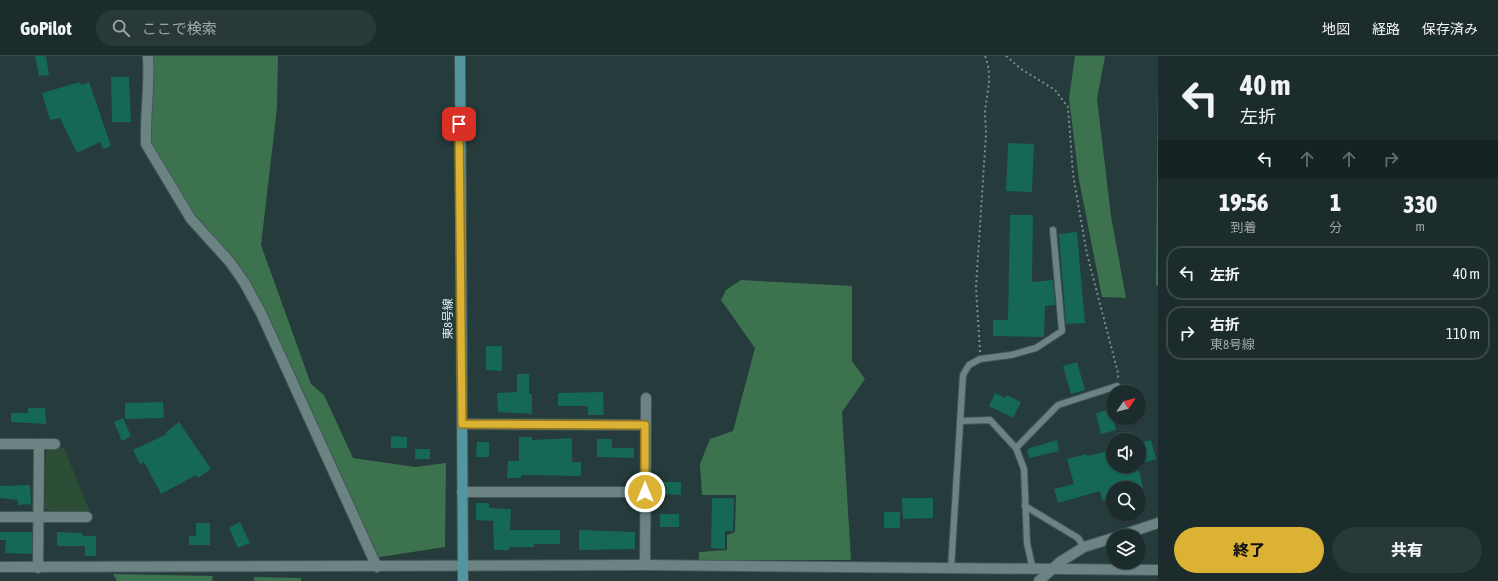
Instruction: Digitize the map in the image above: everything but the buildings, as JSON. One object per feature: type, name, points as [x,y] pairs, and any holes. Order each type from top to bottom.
[{"type":"street","points":[[148,56],[149,79],[145,131],[146,144],[191,219],[230,262],[244,282],[347,498],[377,567]]},
{"type":"street","name":"東8号線","points":[[460,56],[463,581]]},
{"type":"street","points":[[645,565],[646,398]]},
{"type":"street","points":[[462,424],[645,425]]},
{"type":"street","points":[[0,444],[55,444]]},
{"type":"street","points":[[38,568],[39,444]]},
{"type":"street","points":[[462,492],[645,492]]},
{"type":"street","points":[[0,517],[87,517]]},
{"type":"street","points":[[1140,529],[1158,523]]},
{"type":"street","points":[[1039,581],[1060,562],[1084,547],[1106,540]]},
{"type":"street","points":[[0,568],[645,565],[1033,570],[1158,570]]},
{"type":"lane","points":[[952,569],[963,375],[969,365],[980,359],[1011,355],[1036,348],[1062,331],[1053,230]]},
{"type":"lane","points":[[1016,448],[1058,405],[1106,390]]},
{"type":"lane","points":[[960,421],[990,420],[1016,448],[1024,469],[1027,543],[1033,570]]},
{"type":"lane","points":[[1025,506],[1078,538],[1084,547]]},
{"type":"path","points":[[980,359],[976,287],[986,134],[985,111],[990,84],[988,62],[985,56]]},
{"type":"path","points":[[1006,56],[1021,69],[1055,90],[1068,107],[1073,174],[1080,215],[1087,254],[1118,373],[1117,385]]},
{"type":"green space","points":[[148,56],[278,56],[277,108],[261,245],[311,384],[324,395],[353,458],[415,467],[446,463],[445,547],[373,558],[261,313],[146,144]]},
{"type":"green space","points":[[1075,56],[1105,56],[1097,99],[1111,216],[1126,298],[1102,297],[1079,180],[1069,98]]},
{"type":"green space","points":[[1158,76],[1158,286],[1156,285]]},
{"type":"green space","points":[[741,280],[852,286],[852,361],[865,379],[842,412],[851,560],[699,560],[699,552],[727,550],[727,535],[735,532],[736,495],[702,495],[700,464],[710,439],[733,431],[755,348],[721,300],[726,290]]},
{"type":"green space","points":[[49,448],[64,448],[90,512],[50,512],[45,508],[46,452]]},
{"type":"green space","points":[[113,574],[213,576],[212,581],[117,581]]},
{"type":"green space","points":[[254,577],[301,578],[301,581],[254,581]]},
{"type":"route","points":[[459,124],[462,424],[645,425],[645,492]]}]
